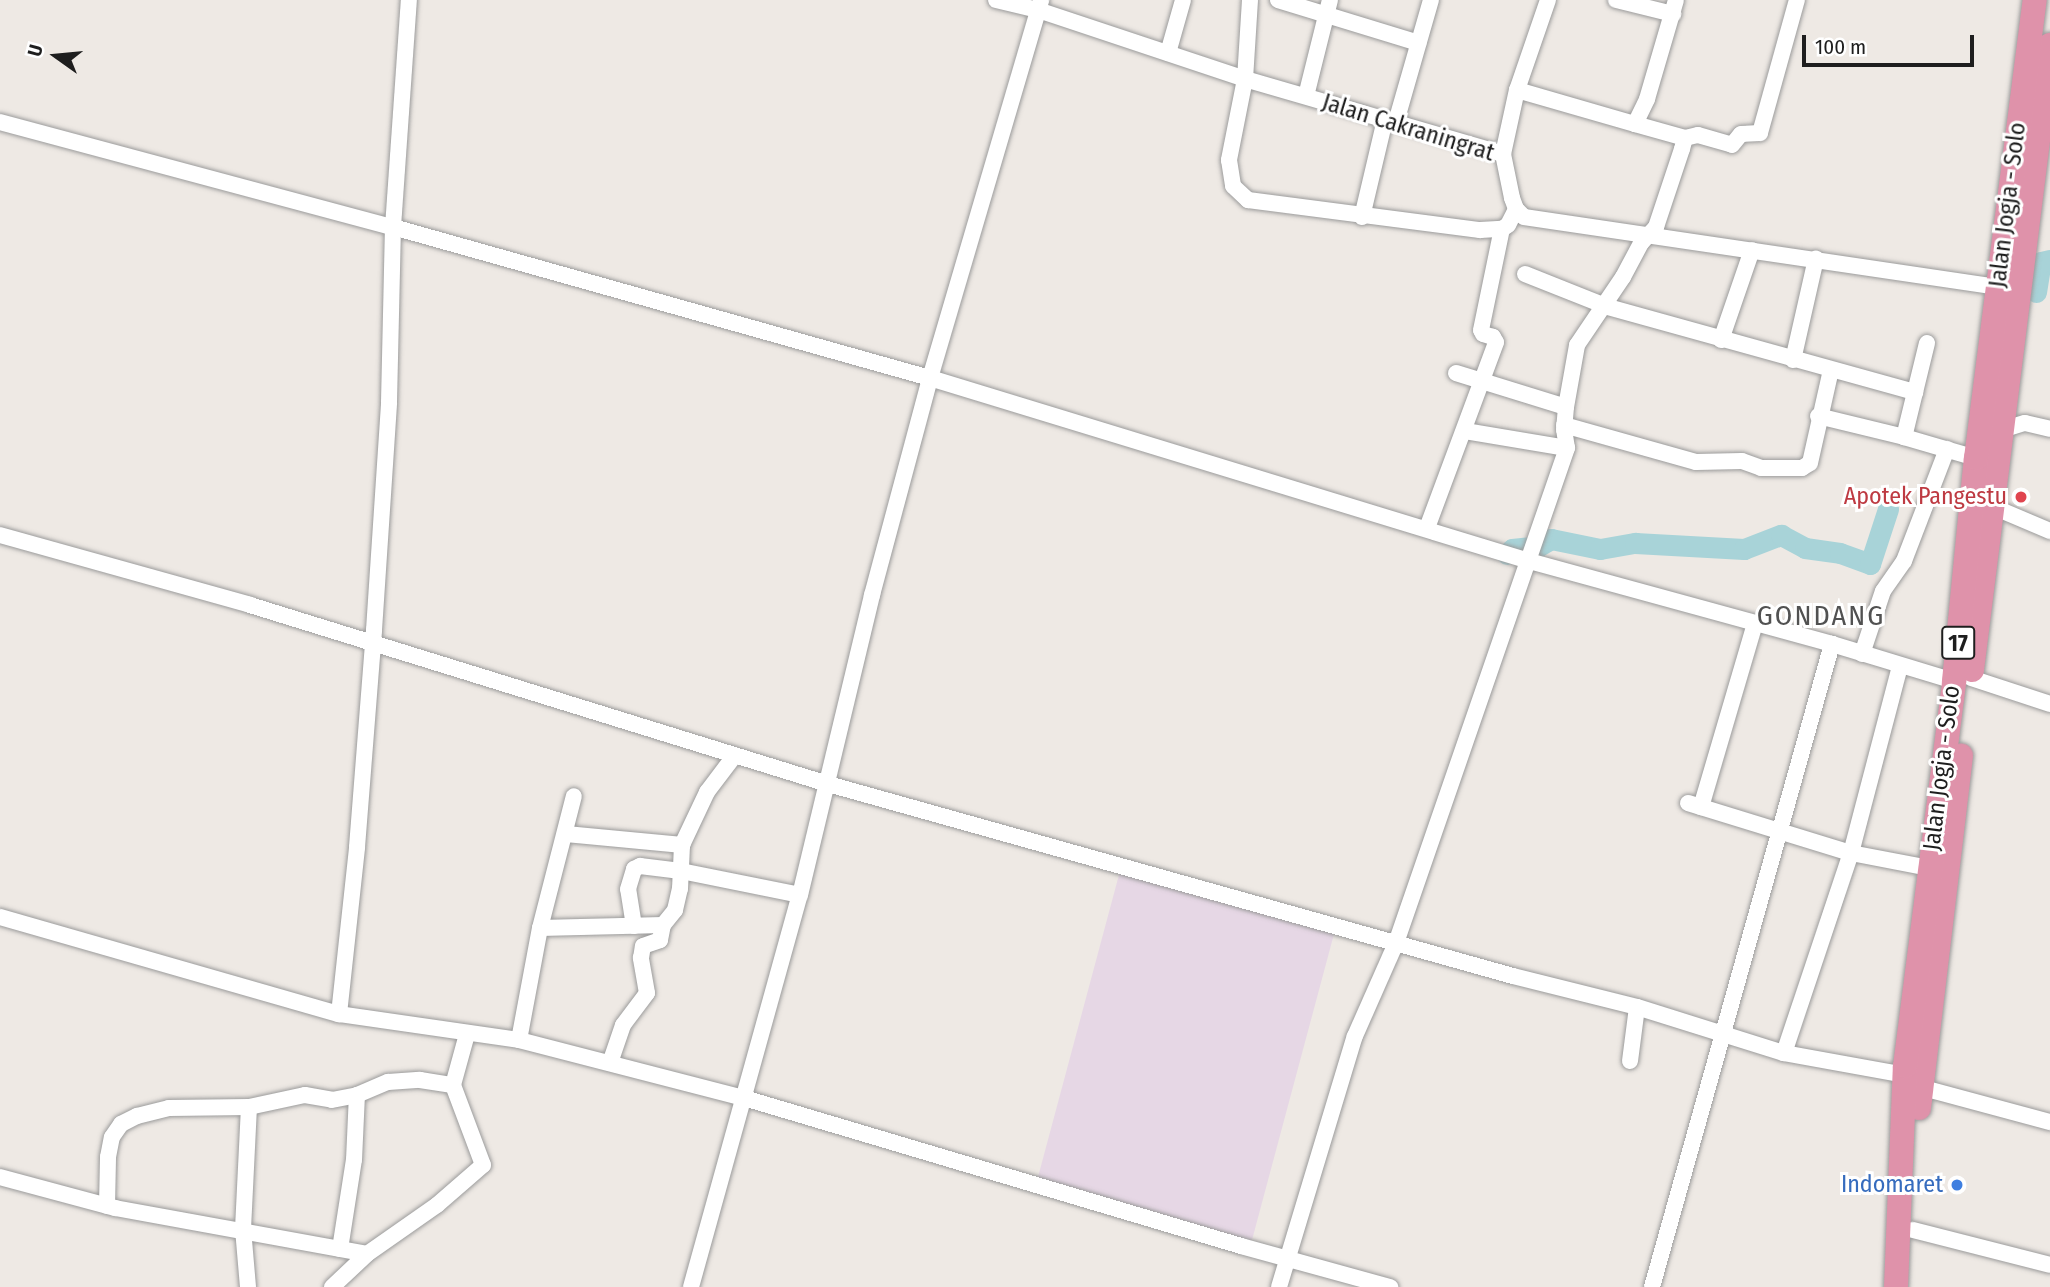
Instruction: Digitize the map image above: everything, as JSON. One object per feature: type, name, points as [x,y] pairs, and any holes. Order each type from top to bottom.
[{"type":"highway","name":"Jalan Jogja - Solo","points":[[1896,1287],[1929,868],[1991,506],[1990,432],[1997,287],[2035,0]]},
{"type":"highway","name":"Jalan Jogja - Solo","points":[[1911,1287],[1912,1081],[1962,680],[1976,458],[1990,432],[2050,46]]},
{"type":"street","points":[[339,1014],[357,847],[373,643],[389,402],[393,227],[409,0]]},
{"type":"street","name":"Jalan Cakraningrat","points":[[996,0],[1039,5],[1245,79],[1503,154],[1516,209]]},
{"type":"street","points":[[1168,53],[1183,0]]},
{"type":"street","points":[[1250,0],[1245,79],[1229,160],[1233,186],[1248,200],[1362,217],[1480,230],[1502,229],[1508,225],[1516,209],[1524,216],[1552,223],[1649,234],[1997,287]]},
{"type":"street","points":[[1278,0],[1328,8],[1419,43]]},
{"type":"street","points":[[1362,217],[1431,0]]},
{"type":"street","points":[[1503,154],[1517,90],[1548,0]]},
{"type":"street","points":[[1616,0],[1674,7],[1647,99],[1636,124]]},
{"type":"street","points":[[1517,90],[1685,138],[1698,135],[1732,145],[1741,134],[1760,133],[1797,0]]},
{"type":"street","points":[[691,1287],[800,895],[872,595],[930,378],[1039,5]]},
{"type":"street","points":[[1306,96],[1328,8]]},
{"type":"street","points":[[0,122],[393,227],[930,378],[1530,561],[1832,644],[1900,666],[2050,704]]},
{"type":"street","points":[[1279,1287],[1355,1036],[1396,943],[1567,448],[1564,425],[1577,345],[1658,221],[1685,138]]},
{"type":"street","points":[[1427,528],[1496,342],[1493,337],[1483,334],[1482,330],[1502,229]]},
{"type":"street","points":[[1721,340],[1752,250]]},
{"type":"street","points":[[1793,360],[1816,259]]},
{"type":"street","points":[[1525,274],[1602,305],[1915,392]]},
{"type":"street","points":[[1904,437],[1927,342]]},
{"type":"street","points":[[1564,425],[1696,463],[1742,461],[1761,468],[1802,468],[1810,463],[1818,416],[1831,370]]},
{"type":"street","points":[[1456,373],[1566,407]]},
{"type":"street","points":[[1818,416],[1976,458]]},
{"type":"street","points":[[1990,432],[2025,423],[2050,429]]},
{"type":"street","points":[[1465,431],[1567,448]]},
{"type":"street","points":[[1862,654],[1883,591],[1903,561],[1947,449]]},
{"type":"street","points":[[1991,506],[2050,531]]},
{"type":"street","points":[[0,535],[373,643],[828,784],[1396,943],[1637,1007],[1784,1053],[1912,1081],[2050,1122]]},
{"type":"street","points":[[1755,624],[1694,805],[1851,853],[1929,868]]},
{"type":"street","points":[[1653,1287],[1832,644]]},
{"type":"street","points":[[1784,1053],[1851,853],[1900,666]]},
{"type":"street","points":[[610,1063],[623,1025],[648,993],[648,979],[641,958],[643,946],[660,940],[663,925],[675,910],[682,845],[707,792],[735,755]]},
{"type":"street","points":[[519,1040],[540,929],[574,796]]},
{"type":"street","points":[[566,834],[682,845]]},
{"type":"street","points":[[634,926],[628,889],[634,869],[640,866],[681,871],[800,895]]},
{"type":"street","points":[[0,917],[339,1014],[519,1040],[744,1098],[1390,1287]]},
{"type":"street","points":[[540,929],[663,925]]},
{"type":"street","points":[[1630,1061],[1637,1007]]},
{"type":"street","points":[[332,1287],[367,1254],[437,1205],[483,1165],[453,1085],[467,1034]]},
{"type":"street","points":[[107,1206],[108,1157],[112,1137],[121,1124],[169,1108],[249,1107],[305,1095],[332,1100],[388,1082],[420,1080],[453,1085]]},
{"type":"street","points":[[340,1249],[354,1160],[357,1094]]},
{"type":"street","points":[[248,1287],[243,1229],[249,1107]]},
{"type":"street","points":[[0,1177],[107,1206],[367,1254]]},
{"type":"street","points":[[1913,1230],[2050,1265]]},
{"type":"shaded area","points":[[1120,871],[1335,929],[1252,1242],[1036,1184]]},
{"type":"waterway","points":[[2036,292],[2041,262],[2050,260]]},
{"type":"waterway","points":[[1507,554],[1512,549],[1539,546],[1551,539],[1600,549],[1635,543],[1744,549],[1781,535],[1805,548],[1840,553],[1870,564],[1888,509]]},
{"type":"place","name":"Apotek Pangestu","points":[[2021,497]]},
{"type":"place","name":"Indomaret","points":[[1957,1185]]},
{"type":"district","name":"GONDANG","points":[[1821,616]]}]
